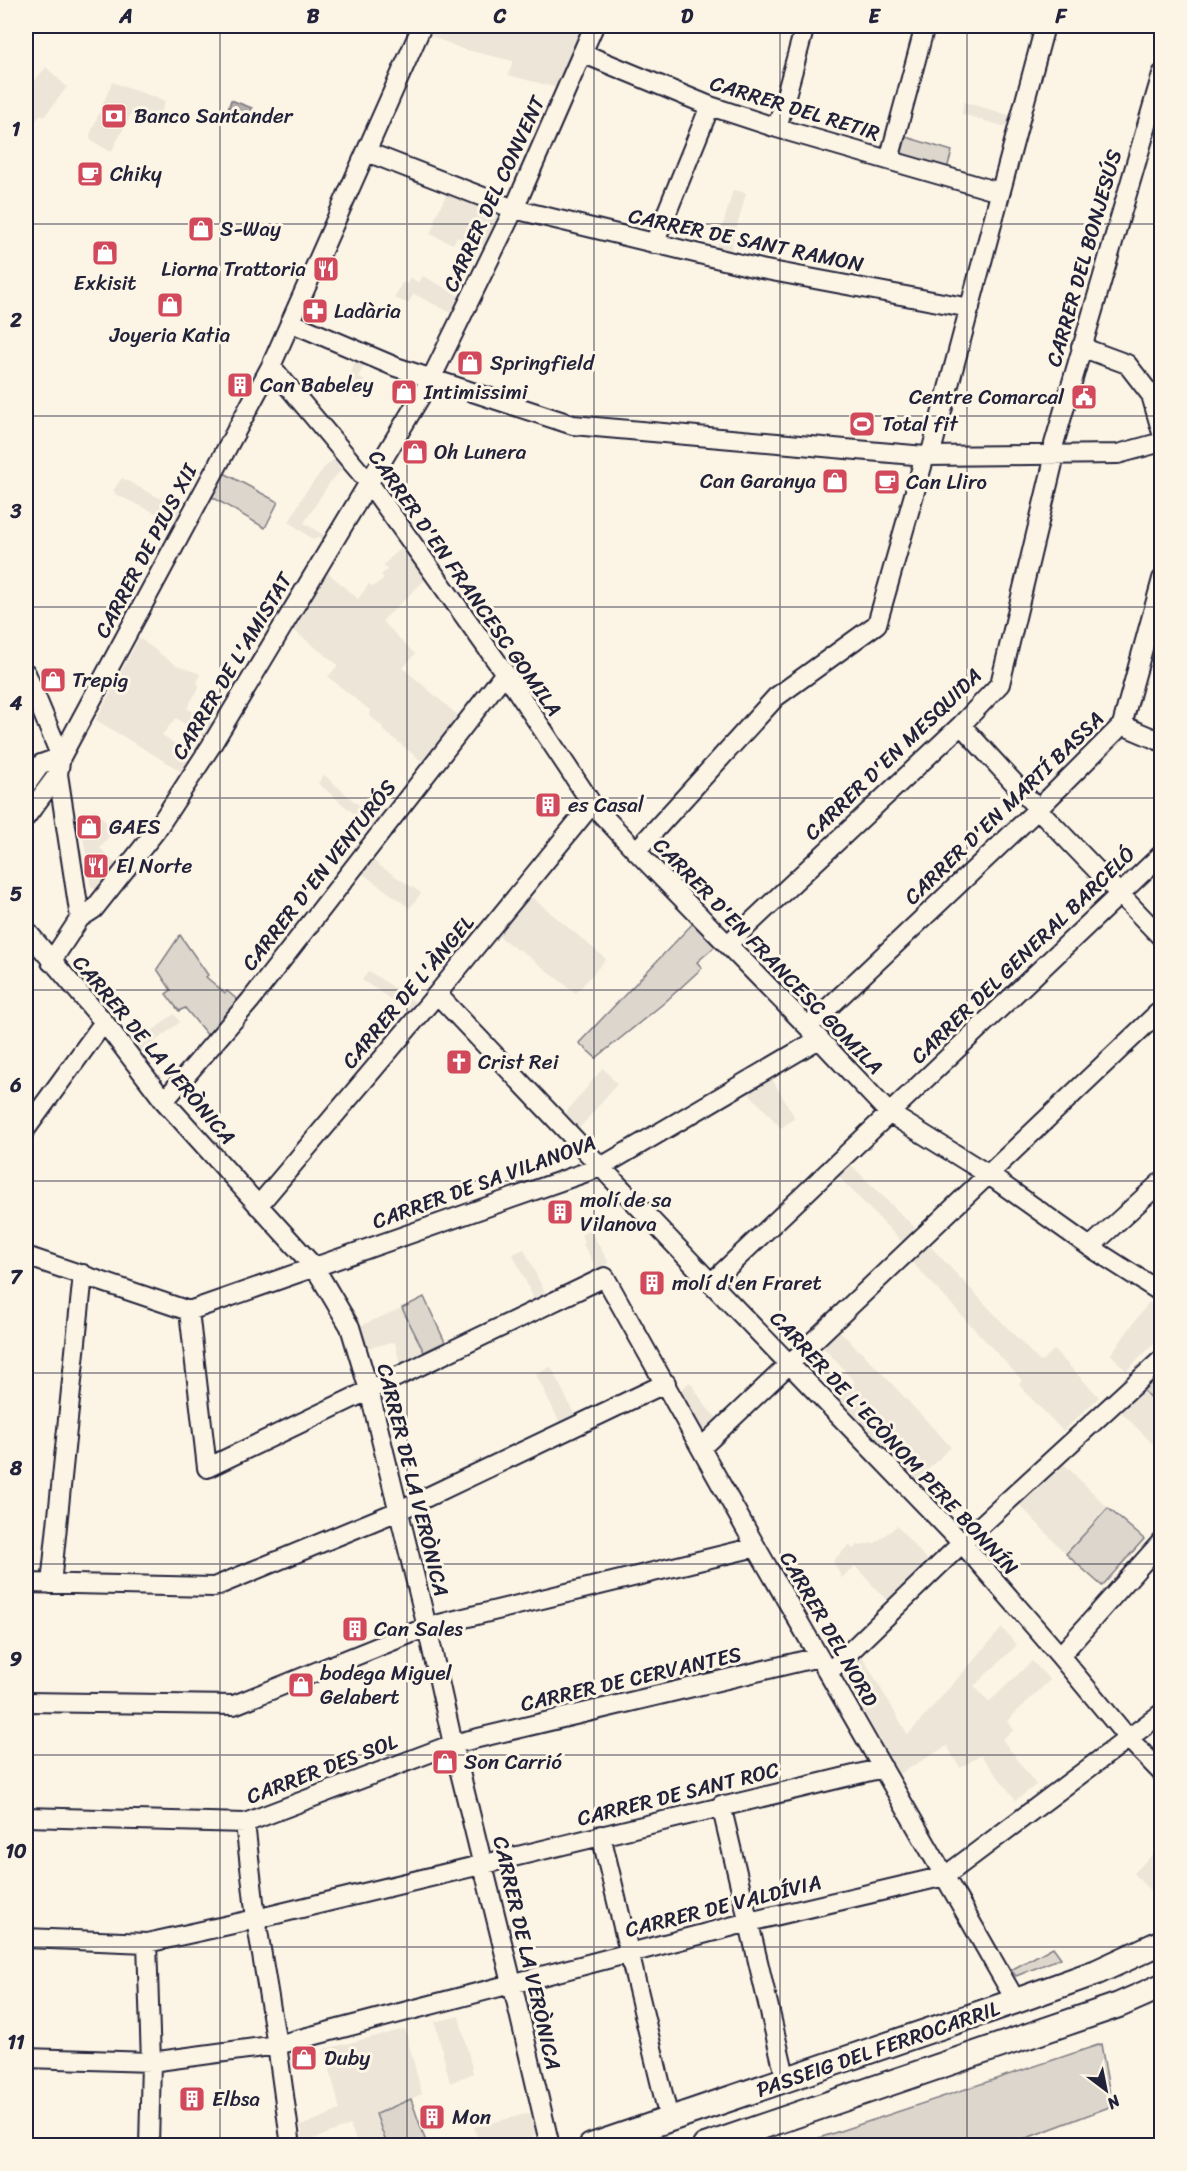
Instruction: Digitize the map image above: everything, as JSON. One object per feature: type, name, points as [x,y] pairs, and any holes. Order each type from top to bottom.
[{"type":"main road","name":"PASSEIG DEL FERROCARRIL","points":[[591,2145],[1016,2001],[1097,1972],[1161,1942]]},
{"type":"main road","name":"PASSEIG DEL FERROCARRIL","points":[[705,2145],[1119,2005],[1161,1986]]},
{"type":"street","name":"CARRER DE PIUS XII","points":[[26,817],[60,765],[271,366],[422,26]]},
{"type":"street","name":"CARRER DEL CONVENT","points":[[431,379],[514,209],[594,26]]},
{"type":"street","points":[[777,128],[805,26]]},
{"type":"street","points":[[889,160],[925,26]]},
{"type":"street","points":[[636,851],[776,697],[877,624],[970,308],[1045,26]]},
{"type":"street","name":"CARRER DEL RETIR","points":[[582,53],[710,106],[777,128],[999,192]]},
{"type":"street","name":"CARRER DEL BONJESÚS","points":[[1055,455],[1054,444],[1161,74]]},
{"type":"street","points":[[654,244],[710,106]]},
{"type":"street","name":"CARRER DE SANT RAMON","points":[[367,152],[514,209],[761,269],[970,308]]},
{"type":"street","points":[[290,322],[396,367],[573,425],[927,456],[1118,454],[1161,442]]},
{"type":"street","points":[[1082,347],[1127,364],[1151,395],[1161,433]]},
{"type":"street","name":"CARRER D'EN FRANCESC GOMILA","points":[[271,366],[369,483],[505,673],[592,804],[636,851],[889,1113],[989,1175],[1090,1247],[1161,1293]]},
{"type":"street","name":"CARRER DE L'AMISTAT","points":[[51,962],[80,918],[94,909],[155,832],[211,746],[431,379]]},
{"type":"street","name":"CARRER D'EN MESQUIDA","points":[[728,944],[961,725],[1000,684],[1055,455]]},
{"type":"street","name":"CARRER D'EN MARTÍ BASSA","points":[[814,1033],[1122,725],[1161,579]]},
{"type":"street","points":[[26,673],[60,765],[80,918]]},
{"type":"street","name":"CARRER D'EN VENTURÓS","points":[[164,1101],[250,1001],[505,673]]},
{"type":"street","points":[[961,725],[1161,938]]},
{"type":"street","points":[[1122,725],[1161,742]]},
{"type":"street","points":[[26,785],[41,764],[60,765]]},
{"type":"street","name":"CARRER DE L'ÀNGEL","points":[[258,1206],[437,994],[592,804]]},
{"type":"street","name":"CARRER DEL GENERAL BARCELÓ","points":[[711,1283],[1120,896],[1161,854]]},
{"type":"street","name":"CARRER DE LA VERÒNICA","points":[[26,930],[104,1022],[164,1101],[315,1268],[350,1327],[369,1390],[427,1627],[550,2145]]},
{"type":"street","name":"CARRER DE L'ECÒNOM PERE BONNÍN","points":[[437,994],[962,1544],[1128,1738],[1161,1773]]},
{"type":"street","points":[[701,1448],[1161,1009]]},
{"type":"street","points":[[26,1129],[104,1022]]},
{"type":"street","name":"CARRER DE SA VILANOVA","points":[[189,1311],[601,1167],[814,1033]]},
{"type":"street","points":[[1090,1247],[1161,1180]]},
{"type":"street","points":[[26,1256],[189,1311],[207,1468],[369,1390]]},
{"type":"street","points":[[51,1584],[83,1274]]},
{"type":"street","name":"CARRER DEL NORD","points":[[369,1390],[605,1277],[756,1547],[1016,2001]]},
{"type":"street","points":[[824,1665],[962,1544],[1161,1359]]},
{"type":"street","points":[[26,1583],[214,1587],[398,1511],[666,1383]]},
{"type":"street","points":[[1060,1656],[1161,1541]]},
{"type":"street","points":[[26,1702],[234,1705],[427,1627],[756,1547]]},
{"type":"street","name":"CARRER DE CERVANTES","points":[[453,1744],[824,1665]]},
{"type":"street","points":[[945,1876],[1161,1713]]},
{"type":"street","name":"CARRER DES SOL","points":[[26,1817],[245,1823],[453,1744]]},
{"type":"street","name":"CARRER DE SANT ROC","points":[[26,1938],[147,1943],[484,1865],[722,1805],[883,1768]]},
{"type":"street","points":[[722,1805],[786,2080]]},
{"type":"street","points":[[245,1823],[256,1919],[291,2145]]},
{"type":"street","points":[[601,1835],[669,2119]]},
{"type":"street","name":"CARRER DE VALDÍVIA","points":[[26,2058],[151,2062],[277,2045],[630,1952],[945,1876]]},
{"type":"street","points":[[147,1943],[151,2062],[149,2145]]},
{"type":"shaded area","points":[[431,26],[587,26],[558,88],[508,75],[513,61],[462,49],[427,34]]},
{"type":"shaded area","points":[[46,67],[67,87],[44,117],[41,114],[26,134],[26,100],[32,90],[29,88]]},
{"type":"shaded area","name":"Banco Santander","points":[[112,82],[165,101],[157,125],[131,114],[111,152],[91,140],[90,135]]},
{"type":"shaded area","points":[[231,100],[252,108],[250,114],[254,116],[253,119],[228,109]]},
{"type":"shaded area","points":[[964,102],[1012,116],[1009,128],[962,114]]},
{"type":"shaded area","points":[[906,137],[952,151],[947,169],[906,158],[902,152]]},
{"type":"shaded area","points":[[733,190],[746,193],[729,256],[715,253]]},
{"type":"shaded area","points":[[448,191],[495,211],[500,220],[486,247],[472,240],[457,237],[453,244],[430,234]]},
{"type":"shaded area","points":[[423,276],[463,298],[455,315],[414,294],[408,303],[394,298],[402,283],[407,284],[410,277],[419,283]]},
{"type":"shaded area","points":[[355,361],[365,364],[358,377],[364,380],[358,394],[359,398],[344,393]]},
{"type":"shaded area","points":[[336,457],[344,467],[330,482],[304,523],[327,537],[325,542],[317,537],[314,540],[289,522],[305,493],[324,468]]},
{"type":"shaded area","points":[[224,473],[278,502],[265,528],[212,497]]},
{"type":"shaded area","points":[[122,478],[185,512],[179,524],[115,494],[116,492],[113,491]]},
{"type":"shaded area","points":[[406,545],[428,577],[382,621],[415,654],[403,668],[461,718],[424,763],[382,729],[383,727],[369,715],[371,711],[328,677],[338,665],[292,629],[326,571],[358,599],[369,584],[373,587],[384,578],[381,575],[387,570],[384,565]]},
{"type":"shaded area","points":[[139,638],[174,664],[200,674],[197,683],[200,686],[187,708],[199,718],[201,715],[215,723],[206,738],[176,718],[162,735],[194,757],[184,773],[96,720]]},
{"type":"shaded area","points":[[324,775],[378,822],[372,829],[318,783]]},
{"type":"shaded area","points":[[95,809],[113,831],[100,848],[119,868],[99,891],[91,887],[81,823]]},
{"type":"shaded area","points":[[369,857],[421,893],[410,908],[356,869]]},
{"type":"shaded area","points":[[528,894],[606,959],[576,993],[495,933]]},
{"type":"shaded area","points":[[696,920],[718,944],[697,962],[702,968],[664,1003],[596,1058],[579,1043]]},
{"type":"shaded area","points":[[180,935],[208,975],[206,977],[239,1001],[209,1037],[185,1008],[179,1011],[166,994],[171,990],[157,969]]},
{"type":"shaded area","points":[[369,971],[418,1004],[411,1013],[362,980]]},
{"type":"shaded area","points":[[174,1014],[180,1022],[139,1054],[133,1046]]},
{"type":"shaded area","points":[[603,1068],[617,1084],[577,1131],[563,1116]]},
{"type":"shaded area","points":[[772,1079],[795,1118],[781,1128],[749,1093]]},
{"type":"shaded area","points":[[849,1163],[917,1230],[903,1243],[837,1175]]},
{"type":"shaded area","points":[[590,1230],[609,1263],[597,1269],[583,1244],[585,1243],[581,1235]]},
{"type":"shaded area","points":[[928,1244],[1040,1362],[1054,1350],[1099,1397],[1063,1431],[1025,1392],[1019,1384],[1022,1380],[911,1261]]},
{"type":"shaded area","points":[[524,1249],[545,1293],[534,1299],[513,1254]]},
{"type":"shaded area","points":[[424,1297],[445,1342],[424,1352],[402,1308]]},
{"type":"shaded area","points":[[1149,1302],[1161,1310],[1161,1337],[1126,1371],[1111,1354]]},
{"type":"shaded area","points":[[402,1308],[424,1352],[400,1364],[395,1342],[366,1348],[360,1326]]},
{"type":"shaded area","points":[[838,1329],[951,1447],[915,1482],[837,1399],[855,1382],[821,1345]]},
{"type":"shaded area","points":[[551,1367],[576,1418],[561,1425],[536,1374]]},
{"type":"shaded area","points":[[1161,1367],[1161,1409],[1140,1387]]},
{"type":"shaded area","points":[[690,1382],[707,1408],[718,1419],[703,1433],[679,1391]]},
{"type":"shaded area","points":[[1140,1387],[1161,1409],[1161,1446],[1158,1449],[1118,1409]]},
{"type":"shaded area","points":[[1062,1462],[1108,1508],[1066,1554],[1019,1504]]},
{"type":"shaded area","points":[[1108,1508],[1144,1539],[1102,1586],[1066,1554]]},
{"type":"shaded area","points":[[897,1526],[928,1561],[887,1601],[855,1566],[842,1578],[833,1561],[849,1545],[853,1549],[858,1545],[875,1543]]},
{"type":"shaded area","points":[[1002,1628],[1017,1645],[974,1686],[989,1702],[1032,1661],[1050,1680],[1007,1721],[1014,1730],[1002,1739],[1036,1785],[1016,1800],[981,1755],[960,1768],[947,1746],[899,1774],[843,1674],[862,1656],[908,1735]]},
{"type":"shaded area","points":[[1161,1846],[1161,1886],[1153,1894],[1134,1873]]},
{"type":"shaded area","points":[[1053,1947],[1061,1958],[1016,1976],[1011,1970]]},
{"type":"shaded area","points":[[459,2016],[473,2073],[450,2083],[435,2022]]},
{"type":"shaded area","points":[[405,2029],[422,2094],[376,2114],[387,2145],[358,2145],[350,2125],[303,2143],[301,2126],[340,2110],[325,2049]]},
{"type":"shaded area","points":[[1101,2044],[1112,2106],[1008,2145],[798,2145]]},
{"type":"shaded area","points":[[411,2099],[427,2145],[387,2145],[376,2114]]},
{"type":"shaded area","points":[[535,2112],[539,2129],[531,2139],[510,2145],[480,2146],[474,2127]]},
{"type":"place","name":"Banco Santander","points":[[114,116]]},
{"type":"place","name":"Chiky","points":[[90,174]]},
{"type":"place","name":"S-Way","points":[[201,229]]},
{"type":"place","name":"Exkisit","points":[[105,253]]},
{"type":"place","name":"Liorna Trattoria","points":[[326,269]]},
{"type":"place","name":"Joyeria Katia","points":[[170,305]]},
{"type":"place","name":"Ladària","points":[[315,311]]},
{"type":"place","name":"Springfield","points":[[470,363]]},
{"type":"place","name":"Can Babeley","points":[[240,385]]},
{"type":"place","name":"Intimissimi","points":[[404,392]]},
{"type":"place","name":"Centre Comarcal","points":[[1084,397]]},
{"type":"place","name":"Total fit","points":[[862,424]]},
{"type":"place","name":"Oh Lunera","points":[[415,452]]},
{"type":"place","name":"Can Garanya","points":[[835,481]]},
{"type":"place","name":"Can Lliro","points":[[887,482]]},
{"type":"place","name":"Trepig","points":[[53,680]]},
{"type":"place","name":"es Casal","points":[[548,805]]},
{"type":"place","name":"GAES","points":[[89,827]]},
{"type":"place","name":"El Norte","points":[[96,866]]},
{"type":"place","name":"Crist Rei","points":[[459,1062]]},
{"type":"place","name":"molí de sa Vilanova","points":[[560,1212]]},
{"type":"place","name":"molí d'en Fraret","points":[[652,1283]]},
{"type":"place","name":"Can Sales","points":[[355,1629]]},
{"type":"place","name":"bodega Miguel Gelabert","points":[[301,1685]]},
{"type":"place","name":"Son Carrió","points":[[445,1762]]},
{"type":"place","name":"Duby","points":[[304,2058]]},
{"type":"place","name":"Elbsa","points":[[192,2099]]},
{"type":"place","name":"Mon","points":[[432,2117]]}]
